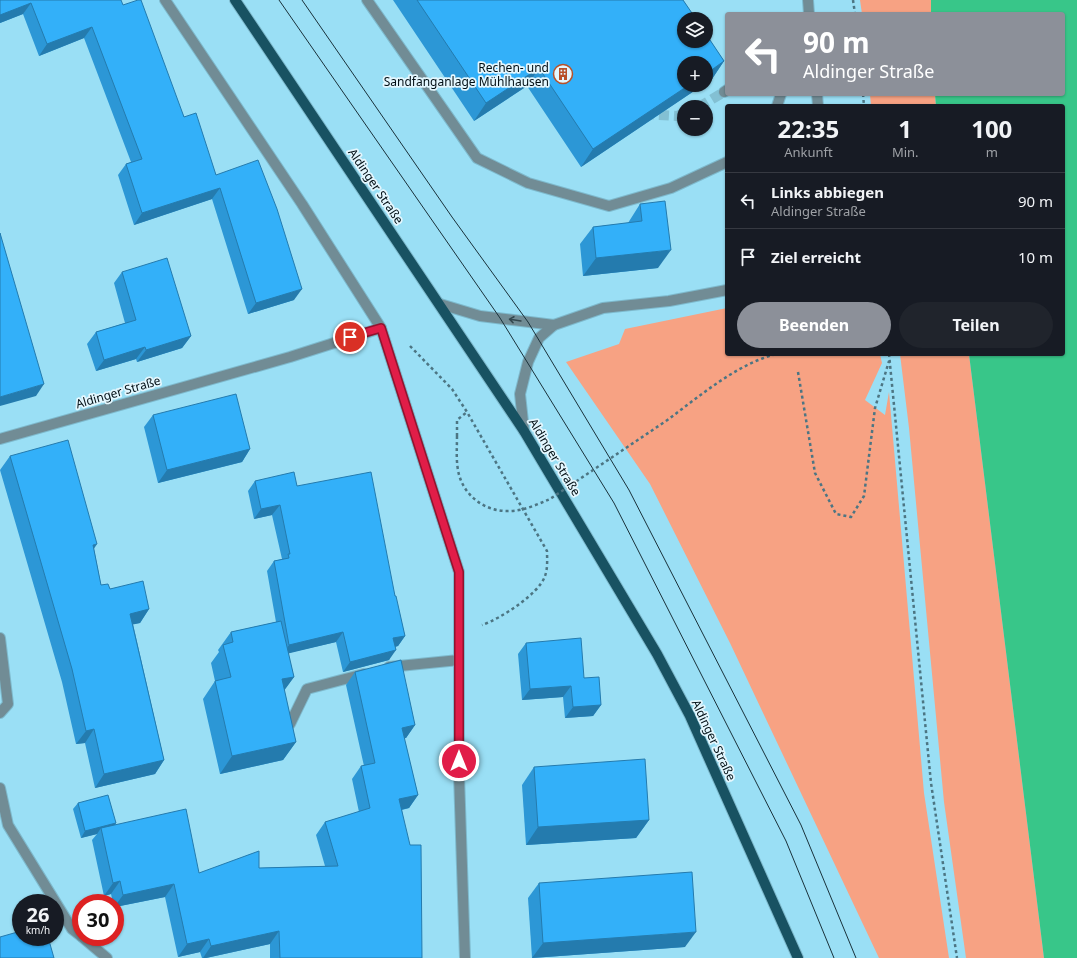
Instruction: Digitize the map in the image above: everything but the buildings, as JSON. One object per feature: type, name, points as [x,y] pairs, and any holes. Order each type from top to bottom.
[{"type":"main road","name":"Aldinger Straße","points":[[235,0],[524,431],[653,647],[690,716],[798,958]]},
{"type":"street","points":[[165,0],[302,204],[381,328],[459,572],[459,775],[465,958]]},
{"type":"street","points":[[367,0],[477,158],[528,183],[609,206],[671,188],[725,163]]},
{"type":"street","points":[[808,0],[810,12]]},
{"type":"street","points":[[524,431],[520,394],[528,362],[539,338],[554,325],[603,308],[669,301],[725,290]]},
{"type":"street","points":[[440,304],[480,316],[554,325]]},
{"type":"street","name":"Aldinger Straße","points":[[0,439],[290,357],[381,328]]},
{"type":"street","points":[[0,638],[8,704],[0,713]]},
{"type":"street","points":[[290,724],[307,690],[375,670],[458,660]]},
{"type":"street","points":[[0,788],[8,825],[72,929]]},
{"type":"street","points":[[92,946],[107,958]]},
{"type":"path","points":[[853,0],[855,12]]},
{"type":"path","points":[[414,348],[452,389],[467,412],[547,550],[545,576],[528,599],[490,623],[458,633]]},
{"type":"path","points":[[467,412],[457,420],[458,471],[465,488],[472,497],[488,508],[510,511],[535,506],[550,499],[723,380],[769,356]]},
{"type":"path","points":[[798,372],[815,473],[836,514],[851,516],[864,496],[875,408],[889,359]]},
{"type":"path","points":[[889,359],[931,783],[957,958]]},
{"type":"shaded area","points":[[860,0],[931,0],[931,12],[862,12]]},
{"type":"shaded area","points":[[931,0],[1077,0],[1077,958],[1044,958],[969,356],[1065,356],[1065,104],[936,104],[935,96],[1065,96],[1065,12],[931,12]]},
{"type":"shaded area","points":[[870,96],[935,96],[936,104],[871,104]]},
{"type":"shaded area","points":[[725,308],[725,356],[880,356],[882,363],[865,400],[885,415],[889,392],[924,793],[949,958],[879,958],[730,643],[650,484],[566,362],[619,344],[625,329]]},
{"type":"shaded area","points":[[900,356],[969,356],[1044,958],[966,958],[944,802],[909,428]]},
{"type":"tunnel","points":[[711,100],[724,92]]},
{"type":"tunnel","points":[[644,114],[677,116]]},
{"type":"tram line","points":[[279,0],[500,318],[614,503],[786,841],[834,958]]},
{"type":"tram line","points":[[302,0],[452,217],[528,322],[629,490],[801,825],[856,958]]},
{"type":"place","name":"Rechen- und Sandfanganlage Mühlhausen","points":[[563,74]]},
{"type":"route","points":[[350,337],[381,328],[419,451],[459,572],[459,761]]}]
